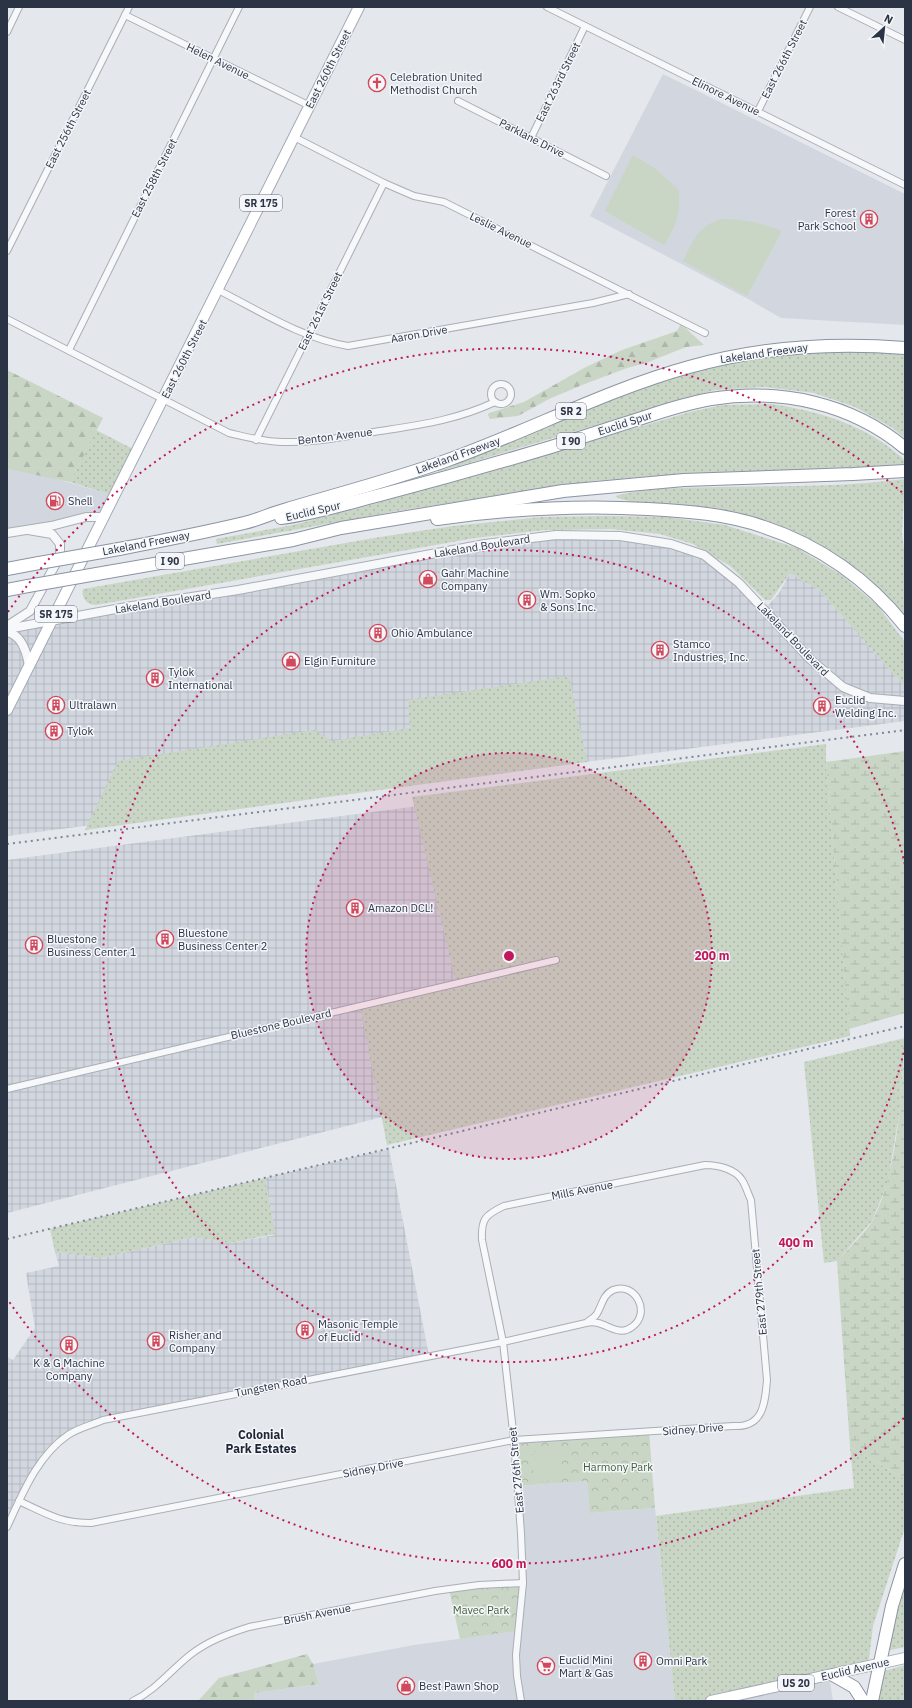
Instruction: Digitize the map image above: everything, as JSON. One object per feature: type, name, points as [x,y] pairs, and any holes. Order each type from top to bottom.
[{"type":"highway","name":"Lakeland Freeway","points":[[7,569],[119,549],[246,523],[426,468],[515,434],[637,384],[694,365],[764,351],[807,346],[855,345],[905,348]]},
{"type":"highway","name":"Euclid Spur","points":[[246,523],[289,517],[426,483],[532,453],[677,407],[717,398],[766,395],[806,400],[857,417],[891,437],[905,448]]},
{"type":"highway","name":"Lakeland Freeway","points":[[7,590],[293,540],[341,528],[563,491],[684,480],[905,471]]},
{"type":"highway","name":"I 90","points":[[293,540],[342,535],[441,519],[544,509],[625,508],[677,510],[714,515],[763,526],[787,535],[820,552],[869,587],[895,613],[905,626]]},
{"type":"highway","points":[[872,1701],[892,1606],[905,1564]]},
{"type":"highway","points":[[833,1675],[854,1687],[863,1701]]},
{"type":"main road","name":"East 260th Street","points":[[7,710],[359,7]]},
{"type":"main road","name":"Euclid Avenue","points":[[710,1701],[905,1658]]},
{"type":"street","points":[[7,32],[19,7]]},
{"type":"street","name":"East 256th Street","points":[[7,251],[129,7]]},
{"type":"street","name":"East 258th Street","points":[[68,350],[239,7]]},
{"type":"street","name":"Elinore Avenue","points":[[547,7],[905,185]]},
{"type":"street","name":"East 266th Street","points":[[758,111],[810,7]]},
{"type":"street","points":[[838,7],[905,40]]},
{"type":"street","name":"Helen Avenue","points":[[126,15],[310,106]]},
{"type":"street","name":"East 263rd Street","points":[[531,138],[585,26]]},
{"type":"street","name":"Parklane Drive","points":[[458,101],[606,176]]},
{"type":"street","name":"Leslie Avenue","points":[[294,137],[384,183],[414,196],[444,202],[705,333]]},
{"type":"street","name":"East 261st Street","points":[[256,440],[384,183]]},
{"type":"street","name":"Aaron Drive","points":[[218,290],[308,336],[331,343],[348,346],[593,303],[629,294]]},
{"type":"street","name":"Benton Avenue","points":[[7,319],[229,433],[256,440],[283,442],[325,440],[445,420],[472,412],[495,402]]},
{"type":"street","points":[[7,533],[28,530],[86,517],[104,517]]},
{"type":"street","points":[[7,627],[30,611],[60,556],[60,544],[52,534],[28,530]]},
{"type":"street","name":"Lakeland Boulevard","points":[[7,627],[52,622],[132,606],[238,590],[485,544],[556,535],[620,536],[671,544],[704,555],[738,583],[810,659],[842,687],[870,698],[905,701]]},
{"type":"street","points":[[7,632],[12,633],[22,643],[27,653],[29,666]]},
{"type":"street","name":"Bluestone Boulevard","points":[[7,1089],[556,960]]},
{"type":"street","name":"Mills Avenue","points":[[482,1240],[481,1225],[491,1212],[504,1206],[705,1165]]},
{"type":"street","name":"East 279th Street","points":[[705,1165],[731,1170],[742,1179],[751,1200],[767,1380],[765,1402],[761,1413],[753,1423],[744,1427],[733,1426]]},
{"type":"street","name":"East 276th Street","points":[[482,1240],[503,1342],[514,1440],[523,1583],[516,1655],[517,1676],[521,1701]]},
{"type":"street","name":"Tungsten Road","points":[[7,1527],[44,1457],[69,1434],[103,1420],[503,1342],[586,1323],[596,1322],[618,1331],[626,1331],[638,1322],[642,1308],[640,1301],[634,1294],[627,1290],[619,1289],[612,1291],[605,1296],[596,1316],[586,1323]]},
{"type":"street","name":"Sidney Drive","points":[[20,1501],[57,1520],[73,1523],[91,1523],[514,1440],[733,1426]]},
{"type":"street","name":"Brush Avenue","points":[[133,1701],[152,1690],[189,1656],[210,1642],[248,1627],[435,1591],[479,1585],[523,1583]]},
{"type":"shaded area","points":[[663,74],[905,194],[905,325],[781,318],[750,300],[590,216]]},
{"type":"shaded area","points":[[7,469],[50,477],[115,496],[107,511],[51,526],[7,533]]},
{"type":"shaded area","points":[[556,535],[620,536],[704,555],[764,610],[779,593],[790,573],[819,590],[905,687],[905,721],[7,836],[7,629]]},
{"type":"shaded area","points":[[746,763],[789,1013],[7,1213],[7,860]]},
{"type":"shaded area","points":[[389,1149],[429,1356],[103,1420],[69,1435],[44,1457],[7,1527],[7,1357],[13,1360],[35,1328],[26,1273],[59,1266],[55,1252],[101,1258],[194,1237],[229,1243],[275,1235],[265,1178]]},
{"type":"shaded area","points":[[587,1481],[591,1513],[655,1508],[675,1701],[255,1701],[254,1693],[319,1684],[313,1664],[414,1645],[518,1631],[523,1583],[518,1486]]},
{"type":"shaded area","points":[[829,1675],[833,1701],[711,1701]]},
{"type":"green space","points":[[633,155],[653,167],[679,190],[677,219],[664,245],[605,211]]},
{"type":"green space","points":[[721,219],[753,222],[782,231],[747,296],[683,261],[701,230],[713,222]]},
{"type":"green space","points":[[681,324],[704,345],[686,347],[646,363],[627,368],[582,385],[549,399],[518,416],[490,419],[488,415],[489,413],[524,402],[584,368],[622,350],[677,331]]},
{"type":"green space","points":[[876,351],[905,353],[905,438],[891,427],[855,407],[814,393],[765,387],[715,390],[438,472],[438,468],[524,436],[640,388],[687,373],[718,365],[792,352]]},
{"type":"green space","points":[[7,370],[103,418],[70,482],[7,469]]},
{"type":"green space","points":[[771,404],[820,414],[851,425],[881,441],[901,457],[905,464],[876,468],[653,476],[593,481],[397,511],[217,544],[216,539],[293,525],[367,506],[690,412],[722,405]]},
{"type":"green space","points":[[96,430],[137,451],[115,496],[70,482]]},
{"type":"green space","points":[[905,479],[902,533],[905,558],[905,618],[878,588],[861,572],[811,541],[783,528],[739,514],[634,502],[615,496],[667,488],[836,485]]},
{"type":"green space","points":[[541,517],[667,517],[725,525],[797,548],[843,576],[878,606],[905,642],[905,687],[819,590],[790,573],[771,600],[765,600],[730,566],[693,544],[660,534],[611,529],[544,530],[475,538],[96,605],[87,602],[83,595],[83,589],[380,537],[453,526]]},
{"type":"green space","points":[[569,676],[587,762],[85,830],[118,761],[314,730],[332,741],[410,728],[408,700]]},
{"type":"green space","points":[[826,744],[826,762],[850,1036],[387,1145],[360,1006],[456,983],[412,797]]},
{"type":"green space","points":[[905,751],[905,1013],[849,1029],[826,762]]},
{"type":"green space","points":[[905,1038],[900,1108],[888,1182],[872,1221],[837,1261],[824,1263],[804,1062]]},
{"type":"green space","points":[[905,1047],[905,1479],[850,1447],[837,1261],[870,1225],[881,1201],[888,1180],[893,1158],[899,1113]]},
{"type":"green space","points":[[265,1178],[275,1234],[229,1243],[194,1237],[101,1258],[55,1252],[50,1229]]},
{"type":"green space","name":"Harmony Park","points":[[649,1431],[655,1508],[590,1513],[587,1481],[518,1486],[514,1440]]},
{"type":"green space","points":[[850,1447],[905,1479],[905,1527],[873,1626],[868,1666],[711,1701],[675,1701],[656,1516],[854,1488]]},
{"type":"green space","points":[[561,1450],[563,1480],[534,1482],[532,1452]]},
{"type":"green space","points":[[905,1578],[905,1647],[890,1650],[889,1644]]},
{"type":"green space","name":"Mavec Park","points":[[523,1583],[518,1631],[460,1639],[449,1589]]},
{"type":"green space","points":[[307,1654],[313,1664],[319,1684],[254,1693],[255,1701],[198,1701],[219,1678]]},
{"type":"green space","points":[[905,1665],[905,1701],[875,1701],[884,1671]]},
{"type":"railway","points":[[7,844],[905,730]]},
{"type":"railway","points":[[7,1239],[905,1026]]},
{"type":"place","name":"Celebration United Methodist Church","points":[[377,83]]},
{"type":"place","name":"Forest Park School","points":[[869,219]]},
{"type":"place","name":"Shell","points":[[55,501]]},
{"type":"place","name":"Gahr Machine Company","points":[[428,579]]},
{"type":"place","name":"Wm. Sopko & Sons Inc.","points":[[527,600]]},
{"type":"place","name":"Ohio Ambulance","points":[[378,633]]},
{"type":"place","name":"Stamco Industries, Inc.","points":[[660,650]]},
{"type":"place","name":"Elgin Furniture","points":[[291,661]]},
{"type":"place","name":"Tylok International","points":[[155,678]]},
{"type":"place","name":"Ultralawn","points":[[56,705]]},
{"type":"place","name":"Euclid Welding Inc.","points":[[822,706]]},
{"type":"place","name":"Tylok","points":[[54,731]]},
{"type":"place","name":"Amazon DCL!","points":[[355,908]]},
{"type":"place","name":"Bluestone Business Center 2","points":[[165,939]]},
{"type":"place","name":"Bluestone Business Center 1","points":[[34,945]]},
{"type":"place","name":"Masonic Temple of Euclid","points":[[305,1330]]},
{"type":"place","name":"Risher and Company","points":[[156,1341]]},
{"type":"place","name":"K & G Machine Company","points":[[69,1345]]},
{"type":"place","name":"Omni Park","points":[[643,1661]]},
{"type":"place","name":"Euclid Mini Mart & Gas","points":[[546,1666]]},
{"type":"place","name":"Best Pawn Shop","points":[[406,1686]]},
{"type":"district","name":"Colonial Park Estates","points":[[261,1441]]}]
